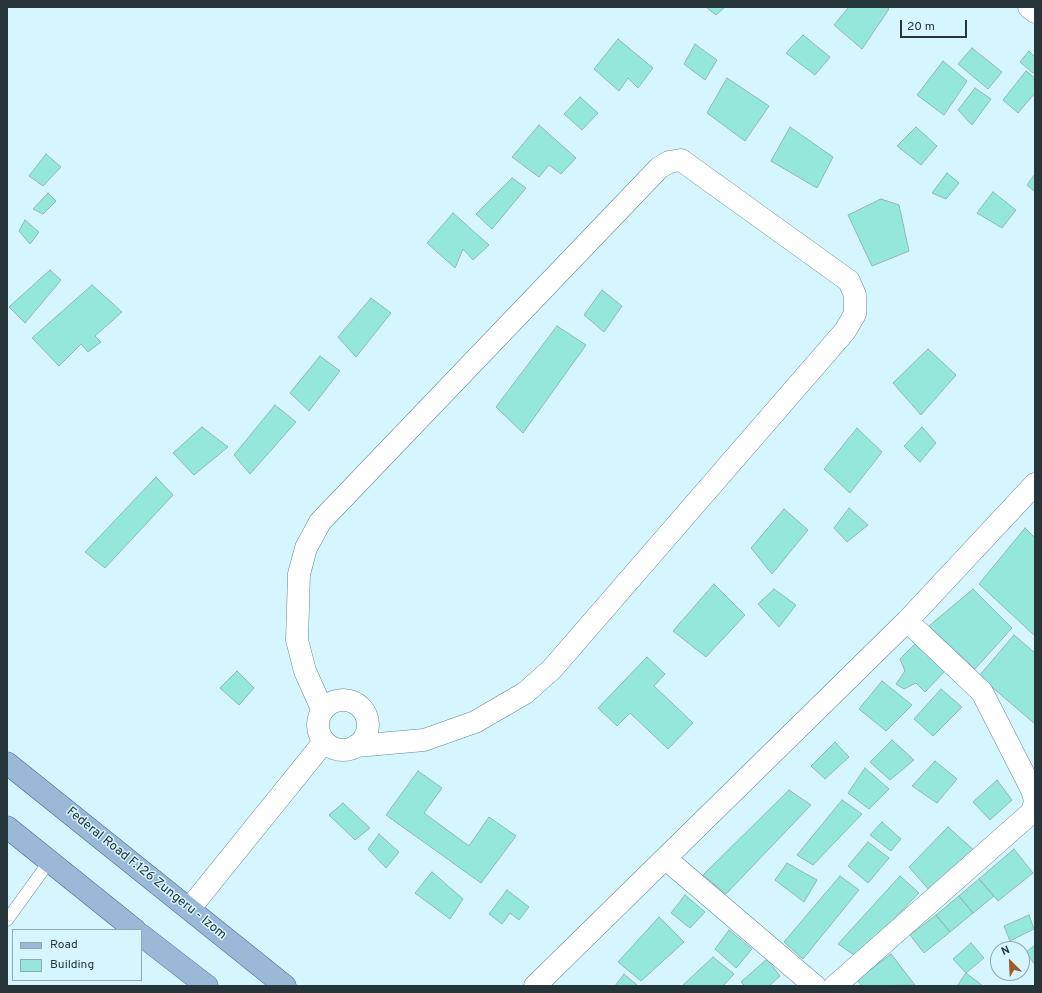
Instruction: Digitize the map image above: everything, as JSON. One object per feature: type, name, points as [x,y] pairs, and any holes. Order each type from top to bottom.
[{"type":"main road","name":"Federal Road F.126 Zungeru - Izom","points":[[7,763],[190,908],[285,986]]},
{"type":"main road","points":[[7,827],[134,929]]},
{"type":"main road","points":[[142,936],[207,986]]},
{"type":"street","points":[[1029,7],[1035,12]]},
{"type":"street","points":[[681,160],[849,280],[855,295],[855,314],[845,331],[552,669],[525,693],[476,722],[424,740],[356,746],[348,749],[339,749],[324,742],[318,725],[322,709],[305,671],[298,640],[299,574],[306,548],[320,522],[640,185],[659,168],[669,162],[681,160]]},
{"type":"street","points":[[535,986],[666,859],[907,620],[1032,492]]},
{"type":"street","points":[[839,985],[1032,812],[1035,801],[1032,790],[982,692],[907,620]]},
{"type":"street","points":[[322,709],[338,700],[355,702],[362,708],[366,715],[368,724],[367,732],[363,740],[356,746]]},
{"type":"street","points":[[190,908],[324,742]]},
{"type":"street","points":[[666,859],[815,986]]},
{"type":"lane","points":[[7,920],[49,862]]},
{"type":"building","points":[[706,7],[725,7],[716,15]]},
{"type":"building","points":[[849,7],[886,7],[889,9],[862,49],[834,25]]},
{"type":"building","points":[[803,35],[830,57],[815,75],[786,53]]},
{"type":"building","points":[[618,39],[653,68],[638,88],[628,78],[619,91],[594,69]]},
{"type":"building","points":[[695,44],[717,60],[705,80],[684,64]]},
{"type":"building","points":[[972,48],[1002,72],[988,89],[958,64]]},
{"type":"building","points":[[1029,51],[1035,57],[1035,71],[1033,73],[1020,62]]},
{"type":"building","points":[[943,61],[967,81],[944,115],[917,95]]},
{"type":"building","points":[[1026,71],[1035,78],[1035,93],[1018,113],[1003,100]]},
{"type":"building","points":[[727,78],[769,106],[745,141],[707,113]]},
{"type":"building","points":[[975,88],[991,99],[972,125],[958,110]]},
{"type":"building","points":[[580,97],[598,113],[582,130],[564,114]]},
{"type":"building","points":[[539,125],[576,158],[561,174],[549,165],[539,177],[512,157]]},
{"type":"building","points":[[790,127],[833,157],[817,188],[771,161]]},
{"type":"building","points":[[916,127],[937,146],[921,165],[897,146]]},
{"type":"building","points":[[46,154],[61,167],[43,186],[29,176]]},
{"type":"building","points":[[947,173],[959,183],[946,199],[932,193]]},
{"type":"building","points":[[1035,174],[1035,192],[1027,185]]},
{"type":"building","points":[[512,178],[526,188],[492,229],[476,214]]},
{"type":"building","points":[[993,192],[1016,210],[1002,228],[977,213]]},
{"type":"building","points":[[48,193],[56,201],[43,214],[33,209]]},
{"type":"building","points":[[881,199],[899,205],[909,251],[872,266],[848,215]]},
{"type":"building","points":[[453,213],[489,245],[473,260],[463,249],[455,268],[427,243]]},
{"type":"building","points":[[25,220],[39,232],[30,244],[19,231]]},
{"type":"building","points":[[50,270],[61,280],[25,323],[9,307]]},
{"type":"building","points":[[92,285],[122,312],[95,336],[101,342],[88,352],[81,344],[59,366],[32,338]]},
{"type":"building","points":[[602,290],[622,306],[604,332],[584,315]]},
{"type":"building","points":[[371,298],[391,313],[356,357],[338,337]]},
{"type":"building","points":[[557,326],[586,345],[523,433],[496,407]]},
{"type":"building","points":[[928,349],[956,375],[921,415],[893,383]]},
{"type":"building","points":[[320,356],[340,371],[309,411],[290,393]]},
{"type":"building","points":[[275,405],[296,422],[250,474],[234,455]]},
{"type":"building","points":[[202,427],[228,447],[194,475],[173,453]]},
{"type":"building","points":[[922,427],[936,443],[920,462],[904,446]]},
{"type":"building","points":[[857,428],[882,452],[850,493],[824,469]]},
{"type":"building","points":[[156,477],[173,495],[105,568],[85,552]]},
{"type":"building","points":[[849,508],[868,525],[847,542],[834,528]]},
{"type":"building","points":[[784,509],[808,530],[772,574],[751,548]]},
{"type":"building","points":[[1025,528],[1035,538],[1035,636],[979,584]]},
{"type":"building","points":[[714,584],[745,615],[706,657],[673,631]]},
{"type":"building","points":[[774,589],[796,605],[779,627],[758,604]]},
{"type":"building","points":[[973,589],[1012,628],[975,669],[929,626]]},
{"type":"building","points":[[1014,635],[1035,653],[1035,724],[979,676]]},
{"type":"building","points":[[917,642],[946,670],[925,692],[916,683],[904,689],[896,684],[905,671],[900,659]]},
{"type":"building","points":[[647,657],[665,674],[654,686],[693,723],[668,749],[630,713],[617,726],[598,708]]},
{"type":"building","points":[[237,671],[254,688],[239,705],[220,688]]},
{"type":"building","points":[[882,681],[912,705],[886,731],[859,709]]},
{"type":"building","points":[[941,689],[962,707],[933,736],[914,719]]},
{"type":"building","points":[[892,740],[914,760],[890,780],[870,762]]},
{"type":"building","points":[[835,742],[849,757],[825,779],[811,766]]},
{"type":"building","points":[[935,761],[957,779],[937,803],[912,786]]},
{"type":"building","points":[[865,768],[889,789],[869,809],[848,793]]},
{"type":"building","points":[[418,771],[442,788],[424,813],[469,846],[489,817],[516,836],[481,883],[386,815]]},
{"type":"building","points":[[997,780],[1012,800],[990,820],[973,802]]},
{"type":"building","points":[[789,790],[811,805],[726,894],[703,875]]},
{"type":"building","points":[[842,800],[862,814],[813,865],[797,855]]},
{"type":"building","points":[[343,803],[370,828],[355,840],[329,815]]},
{"type":"building","points":[[882,822],[901,839],[891,851],[870,835]]},
{"type":"building","points":[[948,827],[976,852],[930,891],[909,867]]},
{"type":"building","points":[[379,834],[399,852],[386,868],[368,849]]},
{"type":"building","points":[[868,842],[889,858],[868,883],[848,866]]},
{"type":"building","points":[[1014,849],[1033,873],[998,901],[979,879]]},
{"type":"building","points":[[787,863],[817,880],[804,902],[775,880]]},
{"type":"building","points":[[432,872],[463,899],[450,919],[415,893]]},
{"type":"building","points":[[840,876],[859,890],[803,959],[784,942]]},
{"type":"building","points":[[900,876],[919,893],[857,957],[838,944]]},
{"type":"building","points":[[979,879],[994,896],[973,913],[959,896]]},
{"type":"building","points":[[507,890],[529,907],[519,920],[510,913],[502,924],[489,914]]},
{"type":"building","points":[[685,895],[705,912],[690,928],[671,913]]},
{"type":"building","points":[[959,896],[973,913],[950,932],[936,915]]},
{"type":"building","points":[[936,915],[950,932],[924,953],[910,935]]},
{"type":"building","points":[[1029,915],[1034,929],[1010,941],[1004,926]]},
{"type":"building","points":[[659,917],[684,942],[641,981],[618,962]]},
{"type":"building","points":[[729,930],[752,949],[736,968],[715,949]]},
{"type":"building","points":[[971,943],[984,958],[966,973],[953,959]]},
{"type":"building","points":[[1035,945],[1035,965],[1030,958],[1030,949]]},
{"type":"building","points":[[891,954],[915,985],[862,986],[857,980]]},
{"type":"building","points":[[713,957],[734,974],[723,986],[682,986]]},
{"type":"building","points":[[767,959],[780,976],[769,986],[745,986],[741,982]]},
{"type":"building","points":[[966,973],[983,986],[957,986]]},
{"type":"building","points":[[624,974],[638,986],[615,986]]}]
